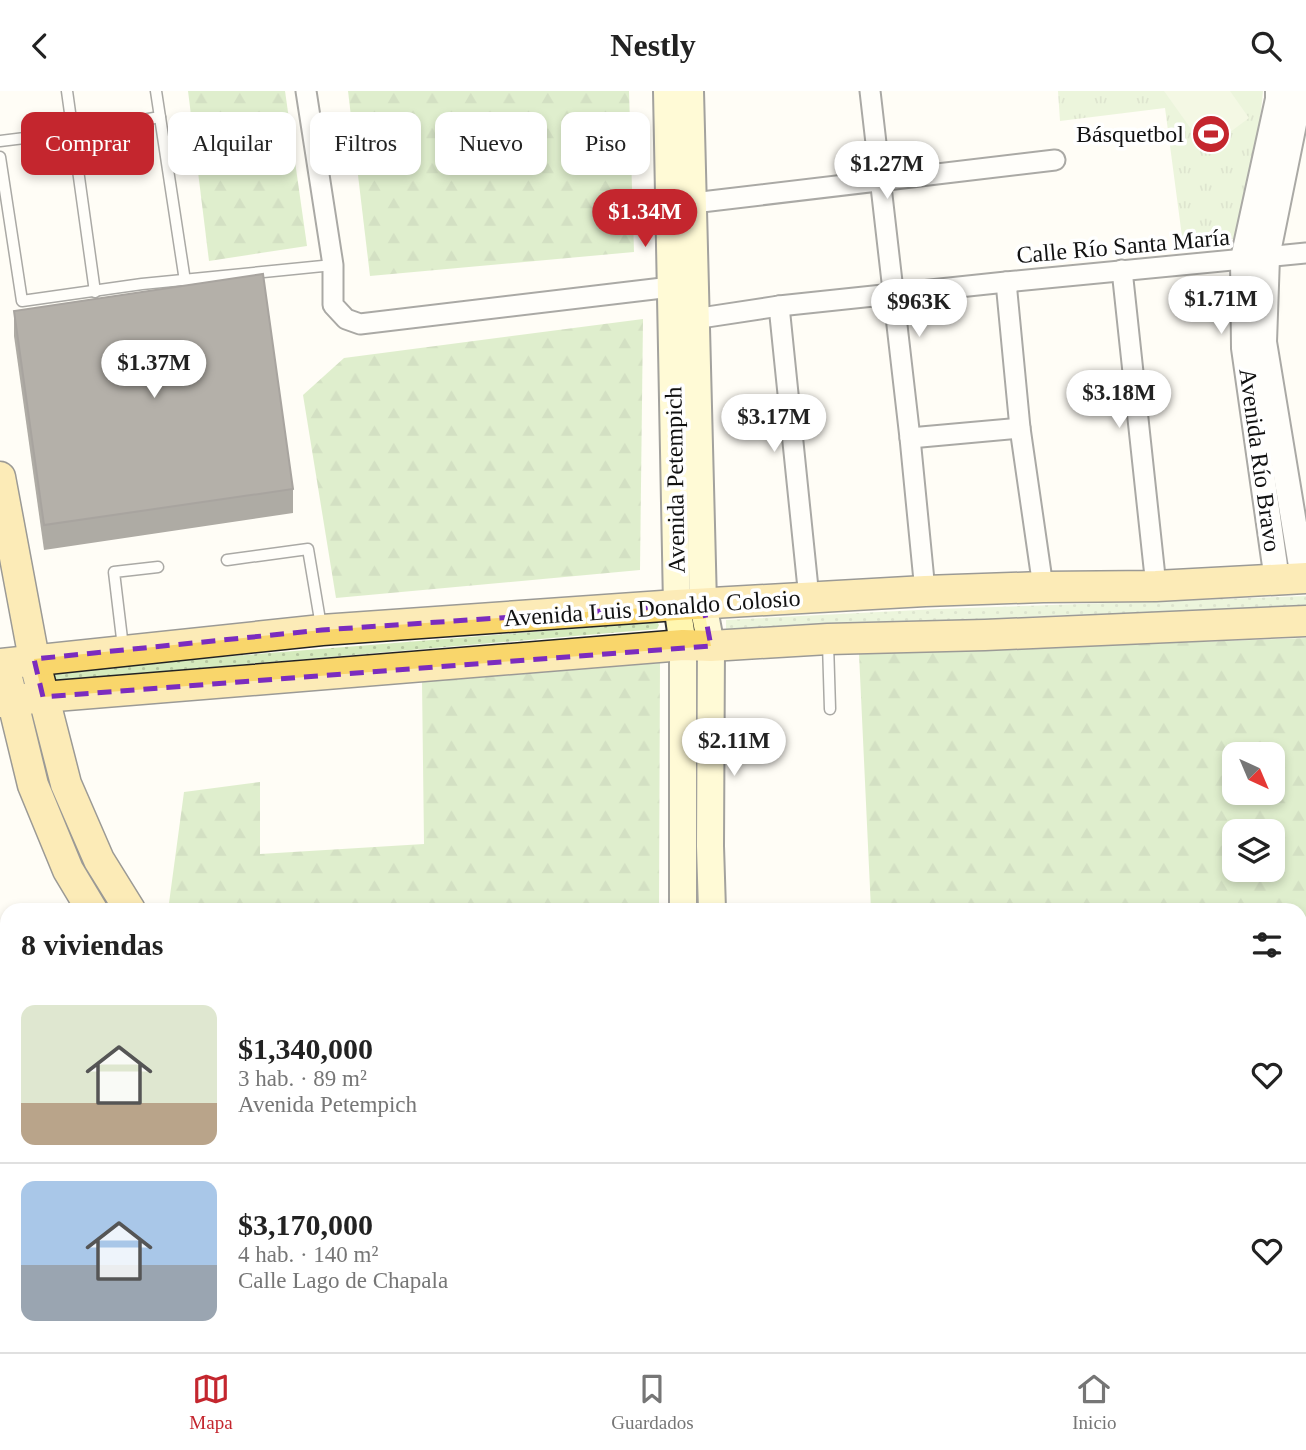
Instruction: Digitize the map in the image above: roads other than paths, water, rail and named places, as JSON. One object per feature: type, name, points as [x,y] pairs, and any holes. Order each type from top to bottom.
[{"type":"main road","name":"Avenida Petempich","points":[[667,91],[671,287],[690,604],[697,645],[712,903]]},
{"type":"main road","name":"Avenida Petempich","points":[[690,91],[695,256],[690,604]]},
{"type":"main road","points":[[0,477],[34,659],[66,784],[99,860],[126,903]]},
{"type":"main road","name":"Avenida Luis Donaldo Colosio","points":[[1,657],[34,659],[322,630],[690,604],[925,591],[1156,586],[1295,579]]},
{"type":"main road","name":"Avenida Luis Donaldo Colosio","points":[[6,701],[697,645],[1306,621]]},
{"type":"main road","name":"Avenida Petempich","points":[[683,903],[697,645]]},
{"type":"main road","points":[[1,657],[6,701],[33,785],[68,870],[86,903]]},
{"type":"street","points":[[306,91],[333,265],[333,305],[346,319],[360,324],[671,287]]},
{"type":"street","points":[[870,91],[925,591]]},
{"type":"street","name":"Avenida Río Bravo","points":[[1278,91],[1255,258],[1295,579]]},
{"type":"street","name":"Avenida Río Bravo","points":[[1255,258],[1296,112],[1299,91]]},
{"type":"street","points":[[692,203],[1055,160]]},
{"type":"street","name":"Calle Río Santa María","points":[[694,319],[779,306],[1306,253]]},
{"type":"street","points":[[1122,270],[1156,586]]},
{"type":"street","points":[[1006,282],[1020,428],[1043,587]]},
{"type":"street","points":[[779,306],[809,598]]},
{"type":"street","points":[[909,438],[1020,428]]},
{"type":"lane","points":[[67,91],[70,112]]},
{"type":"lane","points":[[156,91],[185,281]]},
{"type":"lane","points":[[154,118],[160,117]]},
{"type":"lane","points":[[0,141],[21,138]]},
{"type":"lane","points":[[0,157],[22,301],[142,284],[333,265]]},
{"type":"lane","points":[[79,175],[95,292]]},
{"type":"lane","points":[[228,561],[308,549],[322,630]]},
{"type":"lane","points":[[124,651],[114,572],[158,568]]},
{"type":"lane","points":[[828,639],[830,709]]},
{"type":"place","name":"Básquetbol","points":[[1211,134]]}]
